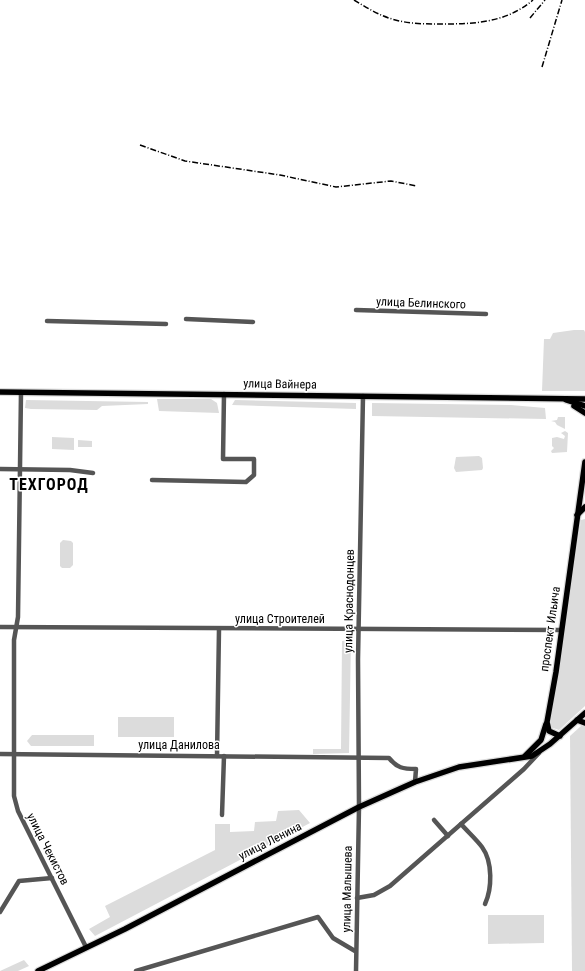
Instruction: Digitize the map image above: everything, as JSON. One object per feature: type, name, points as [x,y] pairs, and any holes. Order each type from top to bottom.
[{"type":"main road","name":"улица Вайнера","points":[[0,392],[584,399]]},
{"type":"main road","name":"улица Вайнера","points":[[560,398],[585,406]]},
{"type":"main road","points":[[567,401],[585,414]]},
{"type":"main road","name":"проспект Ильича","points":[[547,722],[556,672],[560,630],[585,462]]},
{"type":"main road","points":[[577,516],[585,507]]},
{"type":"main road","name":"улица Ленина","points":[[38,971],[125,929],[359,807],[415,782],[459,768],[532,756],[560,736],[585,713]]},
{"type":"main road","points":[[577,720],[585,723]]},
{"type":"main road","points":[[547,722],[548,731],[560,736]]},
{"type":"main road","points":[[521,759],[541,740],[547,722]]},
{"type":"street","name":"улица Белинского","points":[[356,310],[486,314]]},
{"type":"street","points":[[186,318],[252,322]]},
{"type":"street","points":[[47,321],[166,324]]},
{"type":"street","name":"улица Чекистов","points":[[21,392],[18,617],[14,640],[13,754],[16,804],[86,947]]},
{"type":"street","points":[[152,480],[246,482],[254,475],[254,460],[223,459],[224,394]]},
{"type":"street","name":"улица Краснодонцев","points":[[359,807],[359,629],[364,396]]},
{"type":"street","points":[[0,469],[70,470],[93,474]]},
{"type":"street","name":"улица Строителей","points":[[0,627],[560,630]]},
{"type":"street","points":[[217,756],[219,629]]},
{"type":"street","name":"улица Ленина","points":[[357,898],[374,895],[390,886],[524,769],[543,749]]},
{"type":"street","name":"улица Данилова","points":[[0,754],[388,758],[396,766],[404,769],[416,769],[415,782]]},
{"type":"street","points":[[222,815],[224,756]]},
{"type":"street","name":"улица Малышева","points":[[356,971],[355,951],[359,807]]},
{"type":"street","points":[[434,820],[448,836]]},
{"type":"street","points":[[461,824],[485,852],[489,872],[490,895],[485,904]]},
{"type":"street","points":[[0,912],[19,881],[52,878]]},
{"type":"street","points":[[136,971],[318,917],[333,938],[355,951]]},
{"type":"shaded area","points":[[584,330],[585,332],[585,391],[542,391],[544,339],[550,339],[553,333]]},
{"type":"shaded area","points":[[157,399],[211,399],[217,403],[219,413],[159,411]]},
{"type":"shaded area","points":[[26,400],[148,402],[148,404],[102,406],[97,410],[31,409],[25,408]]},
{"type":"shaded area","points":[[235,400],[356,403],[356,409],[232,405]]},
{"type":"shaded area","points":[[372,403],[511,405],[545,408],[546,419],[372,416]]},
{"type":"shaded area","points":[[558,417],[565,417],[565,429],[551,421],[557,420]]},
{"type":"shaded area","points":[[565,431],[568,433],[567,452],[552,453],[551,451],[554,448],[552,446],[552,438],[557,437],[564,439],[565,436],[561,433]]},
{"type":"shaded area","points":[[52,437],[74,438],[74,450],[52,449]]},
{"type":"shaded area","points":[[78,440],[92,441],[92,447],[78,447]]},
{"type":"shaded area","points":[[479,456],[482,458],[482,470],[456,472],[454,468],[456,457]]},
{"type":"shaded area","points":[[585,519],[585,706],[559,730],[550,727],[581,520]]},
{"type":"shaded area","points":[[63,540],[71,541],[73,543],[73,565],[70,568],[62,568],[60,566],[60,543]]},
{"type":"shaded area","points":[[351,640],[349,753],[313,754],[313,749],[341,749],[342,641]]},
{"type":"shaded area","points":[[118,717],[174,717],[174,737],[118,737]]},
{"type":"shaded area","points":[[581,726],[585,726],[585,971],[572,971],[570,736]]},
{"type":"shaded area","points":[[32,735],[94,735],[94,746],[31,746],[27,741]]},
{"type":"shaded area","points":[[299,810],[310,823],[95,936],[89,929],[110,917],[105,906],[215,850],[215,824],[230,824],[230,832],[254,831],[255,822],[276,821],[278,811]]},
{"type":"shaded area","points":[[488,915],[544,915],[544,943],[488,944]]},
{"type":"shaded area","points":[[24,960],[29,966],[18,971],[0,971]]},
{"type":"railway","points":[[354,0],[377,13],[392,19],[423,24],[489,21],[501,18],[523,8],[533,0]]},
{"type":"railway","points":[[530,18],[545,0]]},
{"type":"railway","points":[[542,67],[562,0]]},
{"type":"railway","points":[[140,145],[185,161],[280,175],[336,187],[391,181],[417,186]]},
{"type":"district","name":"ТЕХГОРОД","points":[[49,484]]}]
